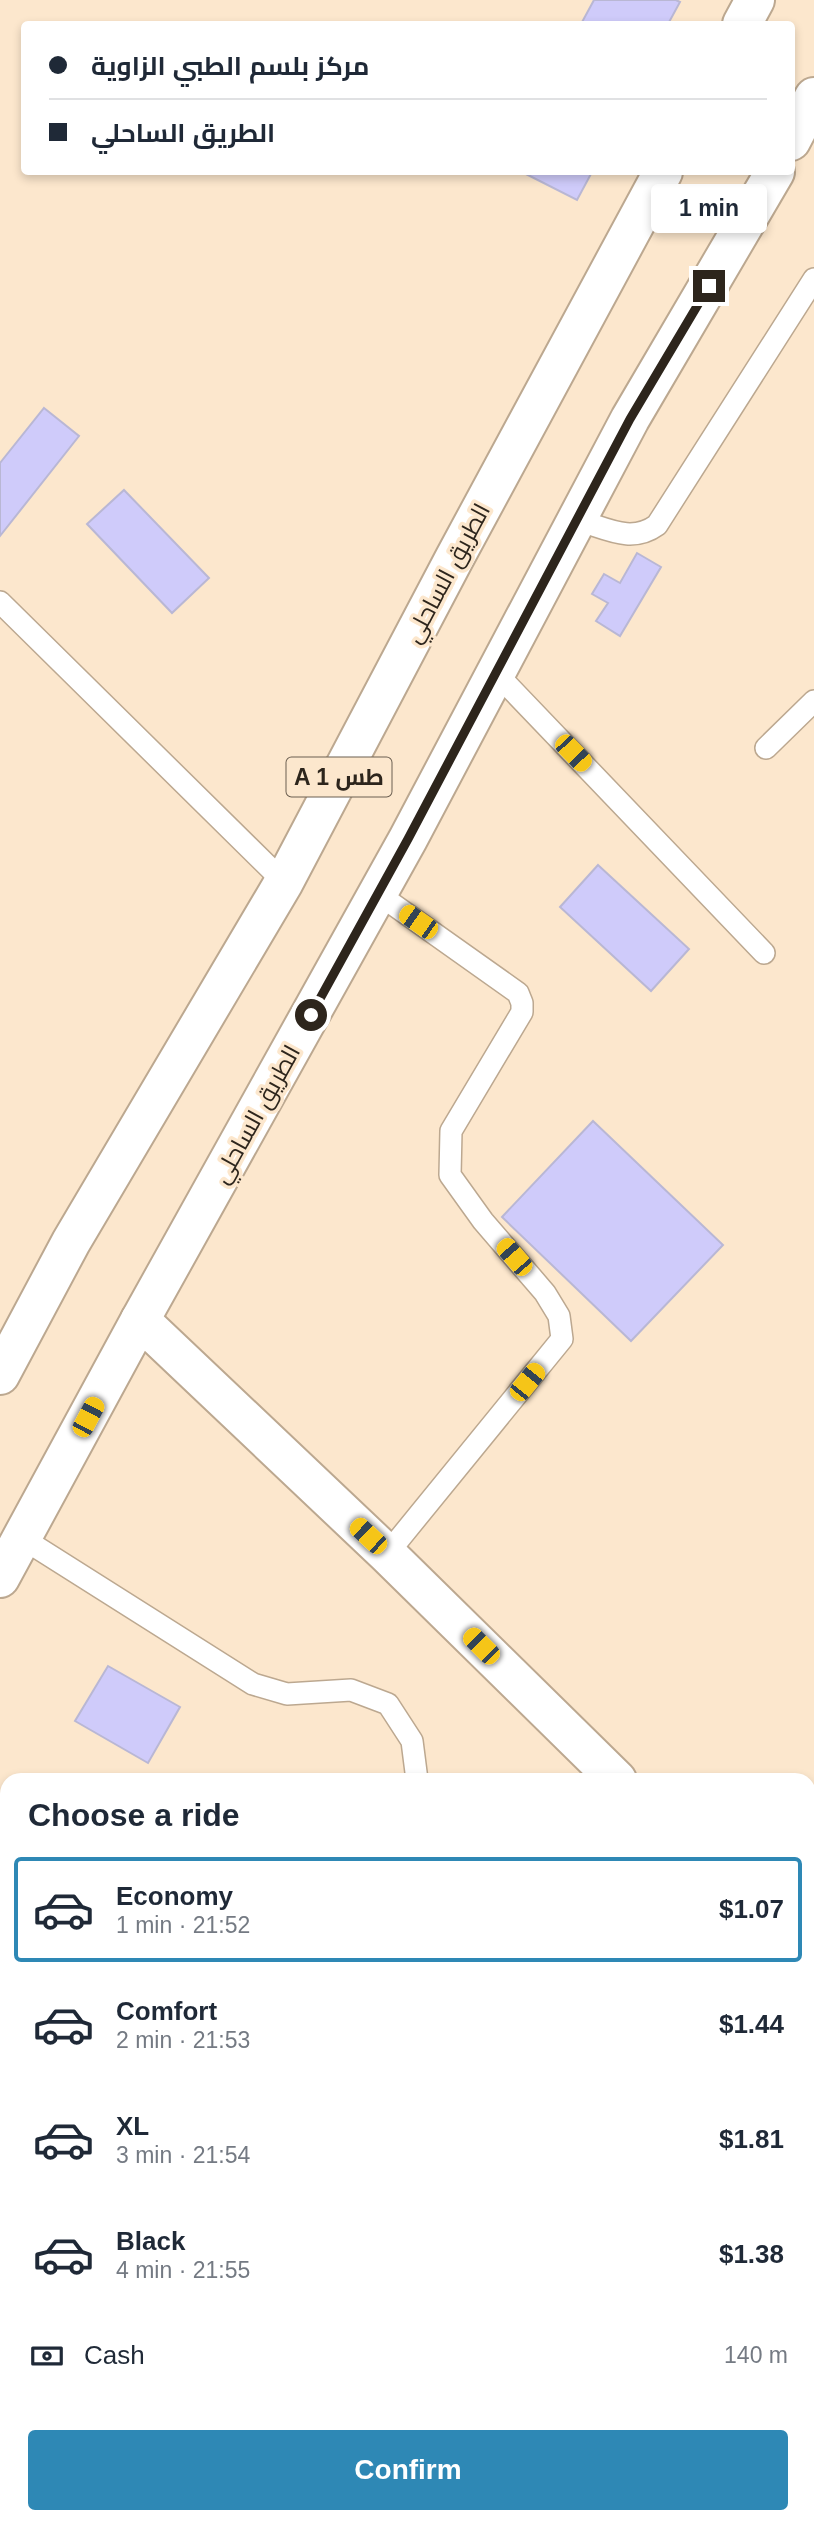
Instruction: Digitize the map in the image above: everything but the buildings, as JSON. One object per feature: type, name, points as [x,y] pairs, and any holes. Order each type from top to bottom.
[{"type":"main road","points":[[744,21],[755,0]]},
{"type":"main road","points":[[795,133],[814,97]]},
{"type":"main road","name":"الطريق الساحلي","points":[[0,1375],[71,1242],[284,882],[454,559],[661,175]]},
{"type":"main road","name":"الطريق الساحلي","points":[[0,1578],[377,893],[630,419],[773,175]]},
{"type":"main road","points":[[140,1320],[387,1554],[610,1773]]},
{"type":"lane","points":[[577,520],[633,536],[646,533],[657,525],[814,279]]},
{"type":"lane","points":[[0,602],[284,882]]},
{"type":"lane","points":[[496,673],[764,953]]},
{"type":"lane","points":[[766,748],[814,701]]},
{"type":"lane","points":[[377,893],[518,993],[522,1012],[451,1131],[450,1175],[482,1221],[545,1293],[559,1316],[562,1339],[387,1554]]},
{"type":"lane","points":[[22,1538],[253,1684],[287,1694],[351,1690],[388,1704],[412,1741],[416,1773]]},
{"type":"route","points":[[311,1015],[408,839],[630,419],[709,286]]}]
